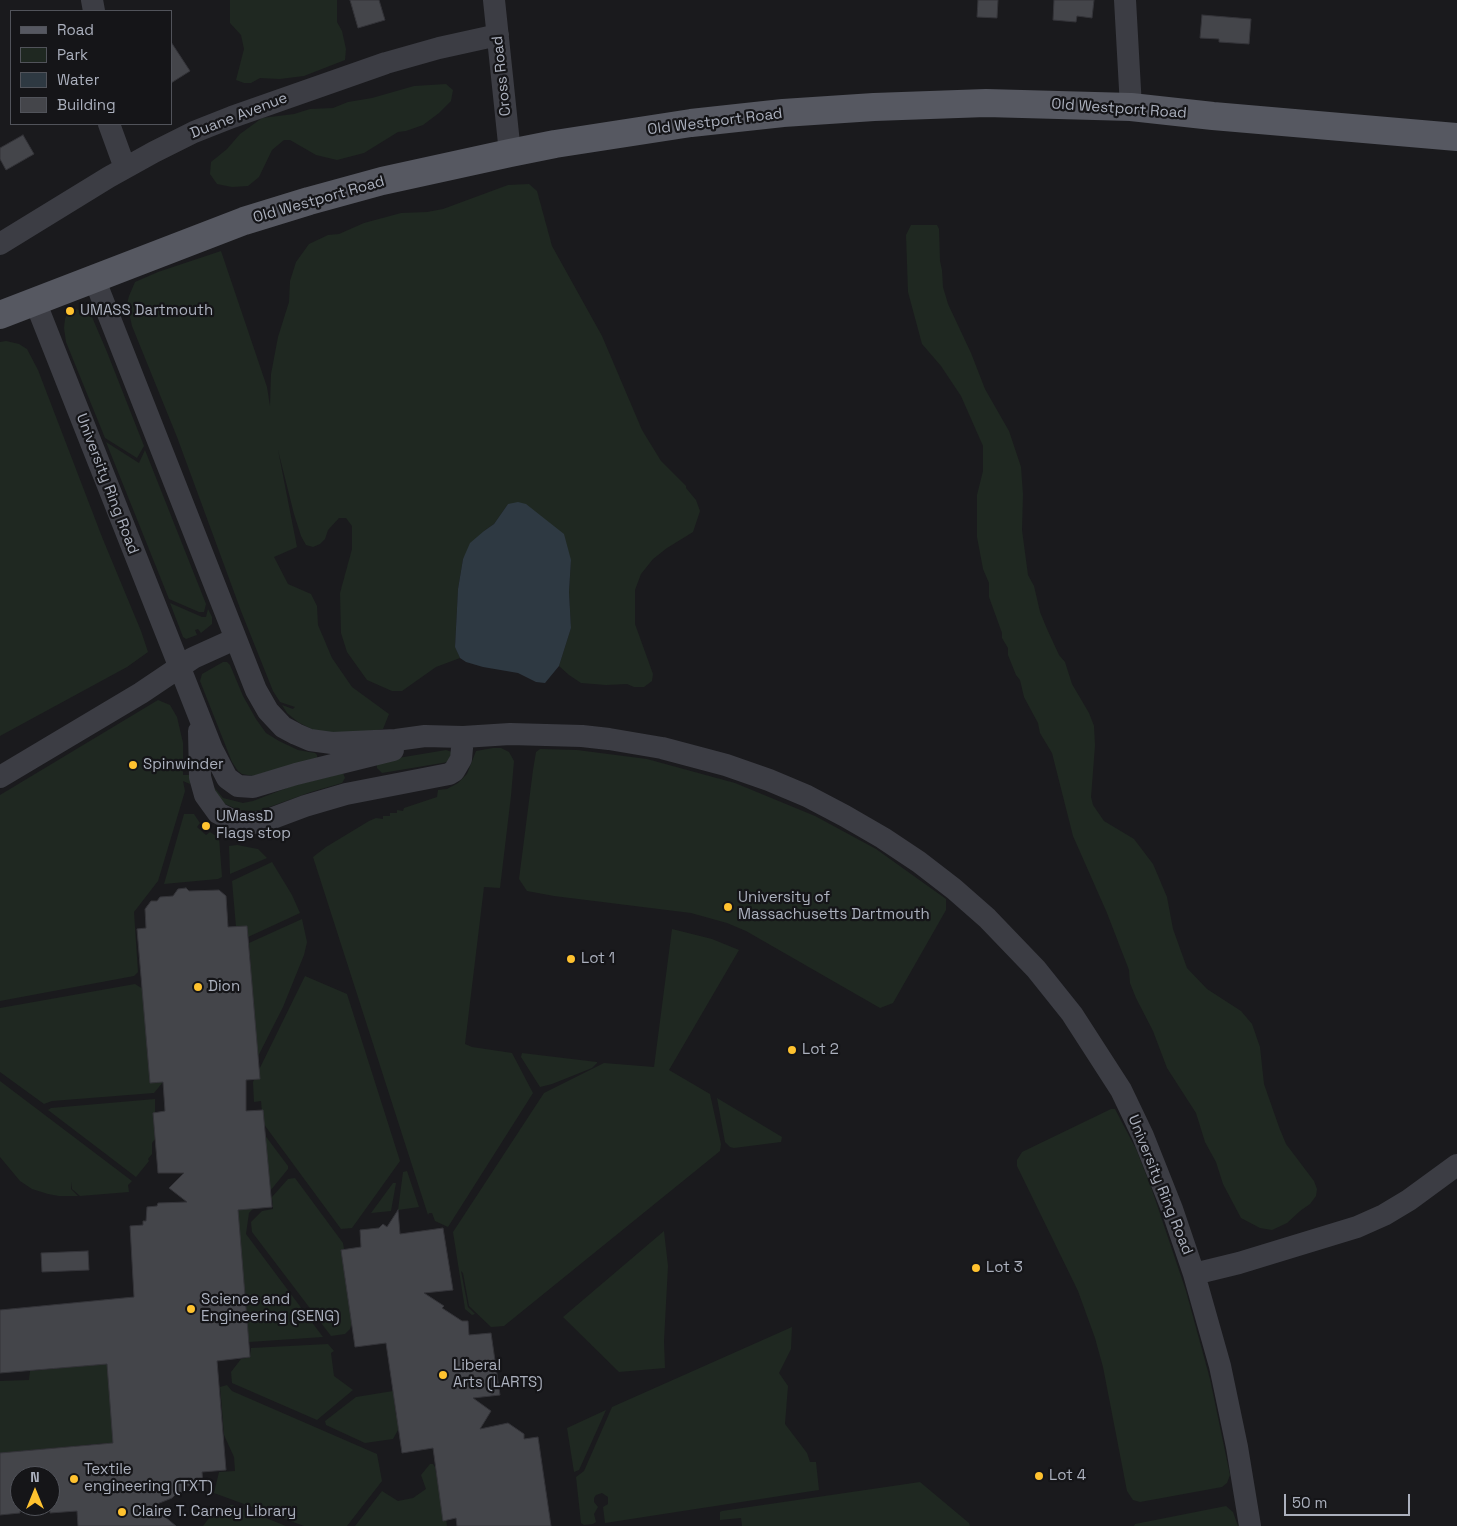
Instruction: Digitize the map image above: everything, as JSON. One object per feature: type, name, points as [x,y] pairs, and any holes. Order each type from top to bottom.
[{"type":"main road","name":"Old Westport Road","points":[[0,315],[244,221],[309,201],[382,181],[510,152],[691,123],[874,107],[986,103],[1131,107],[1457,137]]},
{"type":"street","name":"Cross Road","points":[[494,0],[510,152]]},
{"type":"street","points":[[1125,0],[1131,107]]},
{"type":"street","name":"Duane Avenue","points":[[0,244],[125,168],[186,136],[232,116],[386,63],[439,48],[498,35]]},
{"type":"street","points":[[109,125],[125,168]]},
{"type":"street","name":"University Ring Road","points":[[94,278],[235,639],[264,704],[278,722],[296,734],[310,740],[332,743],[396,740],[425,736],[463,737],[526,734],[591,737],[639,743],[705,759],[769,780],[807,796],[845,816],[919,862],[973,906],[1011,943],[1054,991],[1086,1034],[1120,1090],[1143,1136],[1172,1209],[1194,1274],[1220,1366],[1237,1447],[1250,1526]]},
{"type":"street","name":"University Ring Road","points":[[36,301],[222,772],[232,782],[246,787],[253,787],[386,751],[463,737]]},
{"type":"street","points":[[0,778],[142,693],[179,666],[235,639]]},
{"type":"street","points":[[195,706],[200,740],[200,777],[205,795],[218,813],[240,823],[265,821],[305,806],[353,792],[449,774],[461,759],[463,737]]},
{"type":"street","points":[[1194,1274],[1248,1260],[1357,1227],[1409,1200],[1457,1165]]},
{"type":"green space","points":[[230,0],[337,0],[337,22],[342,31],[346,49],[345,60],[304,76],[280,79],[260,78],[251,83],[236,80],[244,49],[241,35],[230,23]]},
{"type":"green space","points":[[446,84],[453,90],[451,101],[439,113],[423,125],[398,132],[364,153],[337,160],[316,155],[290,140],[284,140],[272,150],[259,177],[248,186],[232,187],[217,184],[210,174],[211,162],[227,149],[240,134],[262,118],[294,114],[310,109],[333,108],[348,102],[372,98],[414,86]]},
{"type":"green space","points":[[529,184],[537,191],[552,246],[602,336],[642,430],[661,461],[686,486],[696,500],[700,511],[693,532],[653,559],[641,574],[635,590],[635,624],[653,674],[652,681],[644,687],[634,687],[627,684],[581,683],[559,666],[571,628],[569,592],[571,560],[508,504],[494,524],[484,531],[463,559],[458,589],[455,646],[460,658],[436,667],[402,691],[392,691],[367,680],[347,652],[341,633],[340,593],[352,549],[352,526],[346,518],[339,518],[328,530],[325,539],[320,544],[313,547],[306,545],[294,514],[278,450],[297,547],[274,557],[288,584],[311,594],[317,606],[318,625],[332,658],[352,687],[389,714],[383,729],[349,734],[315,731],[298,722],[287,713],[282,705],[293,709],[295,707],[280,702],[273,691],[241,611],[177,437],[132,326],[127,304],[129,296],[135,282],[158,272],[221,251],[267,387],[270,406],[271,374],[278,337],[289,302],[290,281],[296,262],[309,244],[328,235],[339,234],[364,223],[401,213],[443,209],[508,185]]},
{"type":"green space","points":[[911,225],[937,225],[939,229],[943,287],[948,304],[971,353],[985,389],[1009,431],[1021,467],[1023,494],[1022,530],[1028,575],[1034,586],[1040,612],[1047,629],[1059,655],[1065,662],[1072,684],[1089,713],[1094,726],[1095,745],[1091,797],[1093,805],[1104,821],[1134,839],[1153,864],[1167,897],[1173,929],[1187,968],[1207,989],[1241,1011],[1252,1024],[1260,1047],[1264,1084],[1279,1127],[1286,1144],[1314,1181],[1317,1189],[1316,1196],[1310,1204],[1287,1223],[1272,1230],[1260,1228],[1241,1218],[1223,1184],[1216,1162],[1205,1142],[1196,1113],[1167,1068],[1153,1031],[1136,998],[1130,983],[1129,970],[1107,913],[1073,836],[1052,753],[1040,733],[1038,723],[1024,697],[1020,680],[1008,655],[1008,648],[1002,638],[1002,633],[989,597],[989,583],[983,569],[977,537],[977,495],[983,471],[983,446],[961,396],[941,366],[922,344],[908,292],[906,235]]},
{"type":"green space","points":[[74,309],[84,311],[92,317],[107,352],[144,446],[137,458],[105,438],[66,342],[65,319],[68,312]]},
{"type":"green space","points":[[6,341],[19,344],[27,349],[38,370],[148,652],[127,667],[0,736],[0,342]]},
{"type":"green space","points":[[106,442],[139,463],[145,450],[206,604],[204,612],[199,612],[169,599]]},
{"type":"green space","points":[[170,603],[202,617],[206,617],[208,609],[212,617],[212,624],[201,633],[198,629],[195,630],[197,635],[186,639],[183,637]]},
{"type":"green space","points":[[223,662],[227,662],[230,665],[243,696],[266,733],[298,750],[315,753],[317,758],[253,776],[242,774],[238,771],[232,762],[200,681],[202,674]]},
{"type":"green space","points":[[158,700],[170,705],[177,717],[183,743],[183,775],[190,775],[190,784],[183,781],[185,791],[158,881],[134,912],[138,972],[134,976],[0,1001],[0,795]]},
{"type":"green space","points":[[501,748],[509,752],[514,761],[511,796],[500,888],[484,887],[465,1044],[472,1047],[512,1053],[533,1093],[448,1227],[435,1221],[432,1213],[428,1215],[313,857],[369,821],[376,818],[383,819],[383,816],[390,816],[390,813],[397,813],[397,810],[403,811],[404,808],[437,797],[438,790],[447,789],[458,783],[467,774],[476,751]]},
{"type":"green space","points":[[540,749],[577,750],[647,759],[735,783],[815,816],[876,849],[946,899],[946,910],[893,1003],[880,1008],[746,931],[727,923],[691,913],[527,891],[519,879],[533,770],[536,752]]},
{"type":"green space","points":[[446,750],[452,752],[448,762],[382,773],[377,768],[377,764],[380,761]]},
{"type":"green space","points":[[343,773],[345,778],[342,783],[253,811],[239,810],[223,803],[209,781],[223,798],[243,803],[292,786]]},
{"type":"green space","points":[[184,814],[194,814],[200,823],[197,827],[206,835],[210,832],[219,838],[222,877],[218,879],[164,884]]},
{"type":"green space","points":[[237,845],[258,849],[267,858],[230,874],[229,846]]},
{"type":"green space","points":[[272,862],[292,895],[300,913],[248,937],[247,926],[236,927],[232,881]]},
{"type":"green space","points":[[302,919],[307,942],[304,955],[283,1007],[246,1080],[236,970],[251,968],[249,943]]},
{"type":"green space","points":[[672,929],[712,939],[739,950],[669,1070],[710,1094],[721,1144],[720,1151],[504,1326],[491,1327],[469,1306],[463,1273],[461,1271],[468,1307],[475,1314],[472,1315],[465,1309],[453,1232],[544,1093],[604,1063],[654,1067]]},
{"type":"green space","points":[[305,976],[347,994],[400,1161],[352,1228],[341,1229],[263,1123],[261,1101],[254,1102],[253,1082]]},
{"type":"green space","points":[[135,984],[143,989],[150,1083],[163,1082],[154,1093],[52,1101],[44,1104],[0,1072],[0,1008]]},
{"type":"green space","points":[[522,1053],[597,1063],[592,1068],[540,1087],[521,1057]]},
{"type":"green space","points":[[0,1081],[132,1181],[128,1185],[129,1192],[80,1196],[72,1189],[71,1182],[71,1189],[78,1196],[59,1196],[32,1189],[20,1181],[0,1157]]},
{"type":"green space","points":[[717,1098],[782,1137],[781,1142],[730,1147],[725,1142]]},
{"type":"green space","points":[[155,1099],[155,1113],[153,1113],[155,1139],[152,1143],[152,1154],[148,1159],[149,1161],[136,1177],[48,1110],[51,1108]]},
{"type":"green space","points":[[1111,1109],[1115,1109],[1136,1149],[1151,1187],[1186,1291],[1210,1379],[1230,1475],[1227,1483],[1222,1487],[1140,1502],[1133,1500],[1127,1491],[1103,1367],[1078,1291],[1017,1166],[1017,1160],[1022,1152]]},
{"type":"green space","points":[[264,1134],[288,1166],[288,1169],[249,1213],[246,1234],[323,1337],[249,1342],[248,1333],[233,1334],[224,1212],[249,1209],[257,1194]]},
{"type":"green space","points":[[407,1171],[419,1207],[398,1210],[403,1172]]},
{"type":"green space","points":[[295,1178],[343,1243],[344,1249],[341,1250],[352,1322],[350,1329],[345,1334],[331,1336],[252,1232],[251,1222],[262,1211],[273,1209],[272,1197],[288,1179]]},
{"type":"green space","points":[[393,1183],[396,1183],[391,1211],[371,1213]]},
{"type":"green space","points":[[664,1231],[668,1266],[664,1341],[665,1368],[619,1372],[563,1317]]},
{"type":"green space","points":[[792,1327],[791,1349],[779,1373],[788,1386],[785,1424],[807,1453],[810,1462],[816,1462],[819,1490],[605,1523],[603,1507],[608,1504],[608,1497],[602,1493],[594,1498],[594,1502],[598,1507],[594,1514],[596,1522],[584,1525],[581,1523],[576,1477],[584,1471],[612,1407]]},
{"type":"green space","points":[[328,1344],[334,1351],[331,1353],[334,1376],[353,1390],[317,1420],[232,1383],[231,1372],[241,1359],[250,1357],[251,1348]]},
{"type":"green space","points":[[105,1362],[112,1371],[122,1449],[107,1443],[0,1453],[0,1381],[29,1380],[30,1371],[103,1364]]},
{"type":"green space","points":[[227,1385],[232,1391],[377,1454],[382,1481],[347,1526],[304,1526],[214,1493],[219,1472],[235,1471],[234,1457],[224,1435],[220,1387]]},
{"type":"green space","points":[[393,1391],[396,1415],[404,1419],[393,1439],[365,1443],[326,1425],[325,1421],[356,1397]]},
{"type":"green space","points":[[606,1410],[579,1470],[574,1472],[567,1428]]},
{"type":"green space","points":[[430,1464],[433,1464],[435,1467],[438,1484],[441,1484],[447,1526],[355,1526],[382,1491],[398,1501],[413,1498],[426,1489],[421,1475]]},
{"type":"green space","points":[[920,1482],[969,1523],[970,1526],[742,1526],[741,1518],[720,1520],[720,1512],[722,1511]]},
{"type":"green space","points":[[230,1505],[286,1526],[203,1526],[209,1518],[231,1513]]},
{"type":"green space","points":[[1226,1506],[1233,1512],[1238,1526],[1134,1526],[1135,1524]]},
{"type":"water","points":[[518,502],[526,504],[564,534],[571,560],[569,592],[571,628],[559,666],[545,683],[536,682],[518,673],[466,662],[460,658],[455,647],[458,589],[463,559],[470,543],[494,524],[508,504]]},
{"type":"building","points":[[350,0],[379,0],[385,20],[358,28]]},
{"type":"building","points":[[978,0],[998,0],[997,18],[977,17]]},
{"type":"building","points":[[1054,0],[1094,0],[1092,18],[1077,16],[1076,22],[1053,20]]},
{"type":"building","points":[[1202,15],[1251,19],[1249,44],[1219,42],[1219,39],[1200,38]]},
{"type":"building","points":[[172,44],[190,71],[172,82]]},
{"type":"building","points":[[23,135],[34,154],[6,170],[0,159],[0,148]]},
{"type":"building","points":[[186,888],[189,891],[219,890],[226,896],[228,927],[247,926],[260,1079],[246,1080],[246,1111],[263,1110],[272,1207],[238,1210],[250,1357],[217,1361],[226,1470],[202,1472],[203,1484],[187,1486],[180,1494],[177,1493],[172,1498],[152,1506],[176,1526],[78,1526],[77,1511],[60,1512],[60,1466],[10,1466],[10,1514],[0,1515],[0,1453],[113,1443],[107,1364],[0,1373],[0,1310],[134,1297],[130,1226],[143,1225],[143,1221],[146,1221],[147,1207],[157,1206],[158,1203],[187,1202],[169,1188],[184,1173],[158,1173],[153,1113],[165,1111],[163,1082],[150,1083],[137,929],[146,928],[145,909],[151,901],[157,901],[160,897],[173,896],[178,889]]},
{"type":"building","name":"Liberal Arts (LARTS)","points":[[398,1210],[400,1234],[443,1228],[453,1290],[424,1293],[462,1321],[468,1321],[469,1335],[491,1333],[500,1395],[473,1398],[491,1411],[480,1429],[508,1423],[524,1434],[524,1439],[538,1437],[551,1526],[457,1526],[456,1518],[443,1521],[433,1448],[402,1453],[386,1343],[355,1347],[341,1250],[361,1247],[360,1230],[379,1228],[383,1224],[387,1227]]},
{"type":"building","points":[[88,1251],[89,1270],[42,1272],[41,1253]]},
{"type":"place","name":"UMASS Dartmouth","points":[[70,311]]},
{"type":"place","name":"Spinwinder","points":[[133,765]]},
{"type":"place","name":"UMassD Flags stop","points":[[206,826]]},
{"type":"place","name":"University of Massachusetts Dartmouth","points":[[728,907]]},
{"type":"place","name":"Lot 1","points":[[571,959]]},
{"type":"place","name":"Dion","points":[[198,987]]},
{"type":"place","name":"Lot 2","points":[[792,1050]]},
{"type":"place","name":"Lot 3","points":[[976,1268]]},
{"type":"place","name":"Science and Engineering (SENG)","points":[[191,1309]]},
{"type":"place","name":"Liberal Arts (LARTS)","points":[[443,1375]]},
{"type":"place","name":"Lot 4","points":[[1039,1476]]},
{"type":"place","name":"Textile engineering (TXT)","points":[[74,1479]]},
{"type":"place","name":"Claire T. Carney Library","points":[[122,1512]]}]
